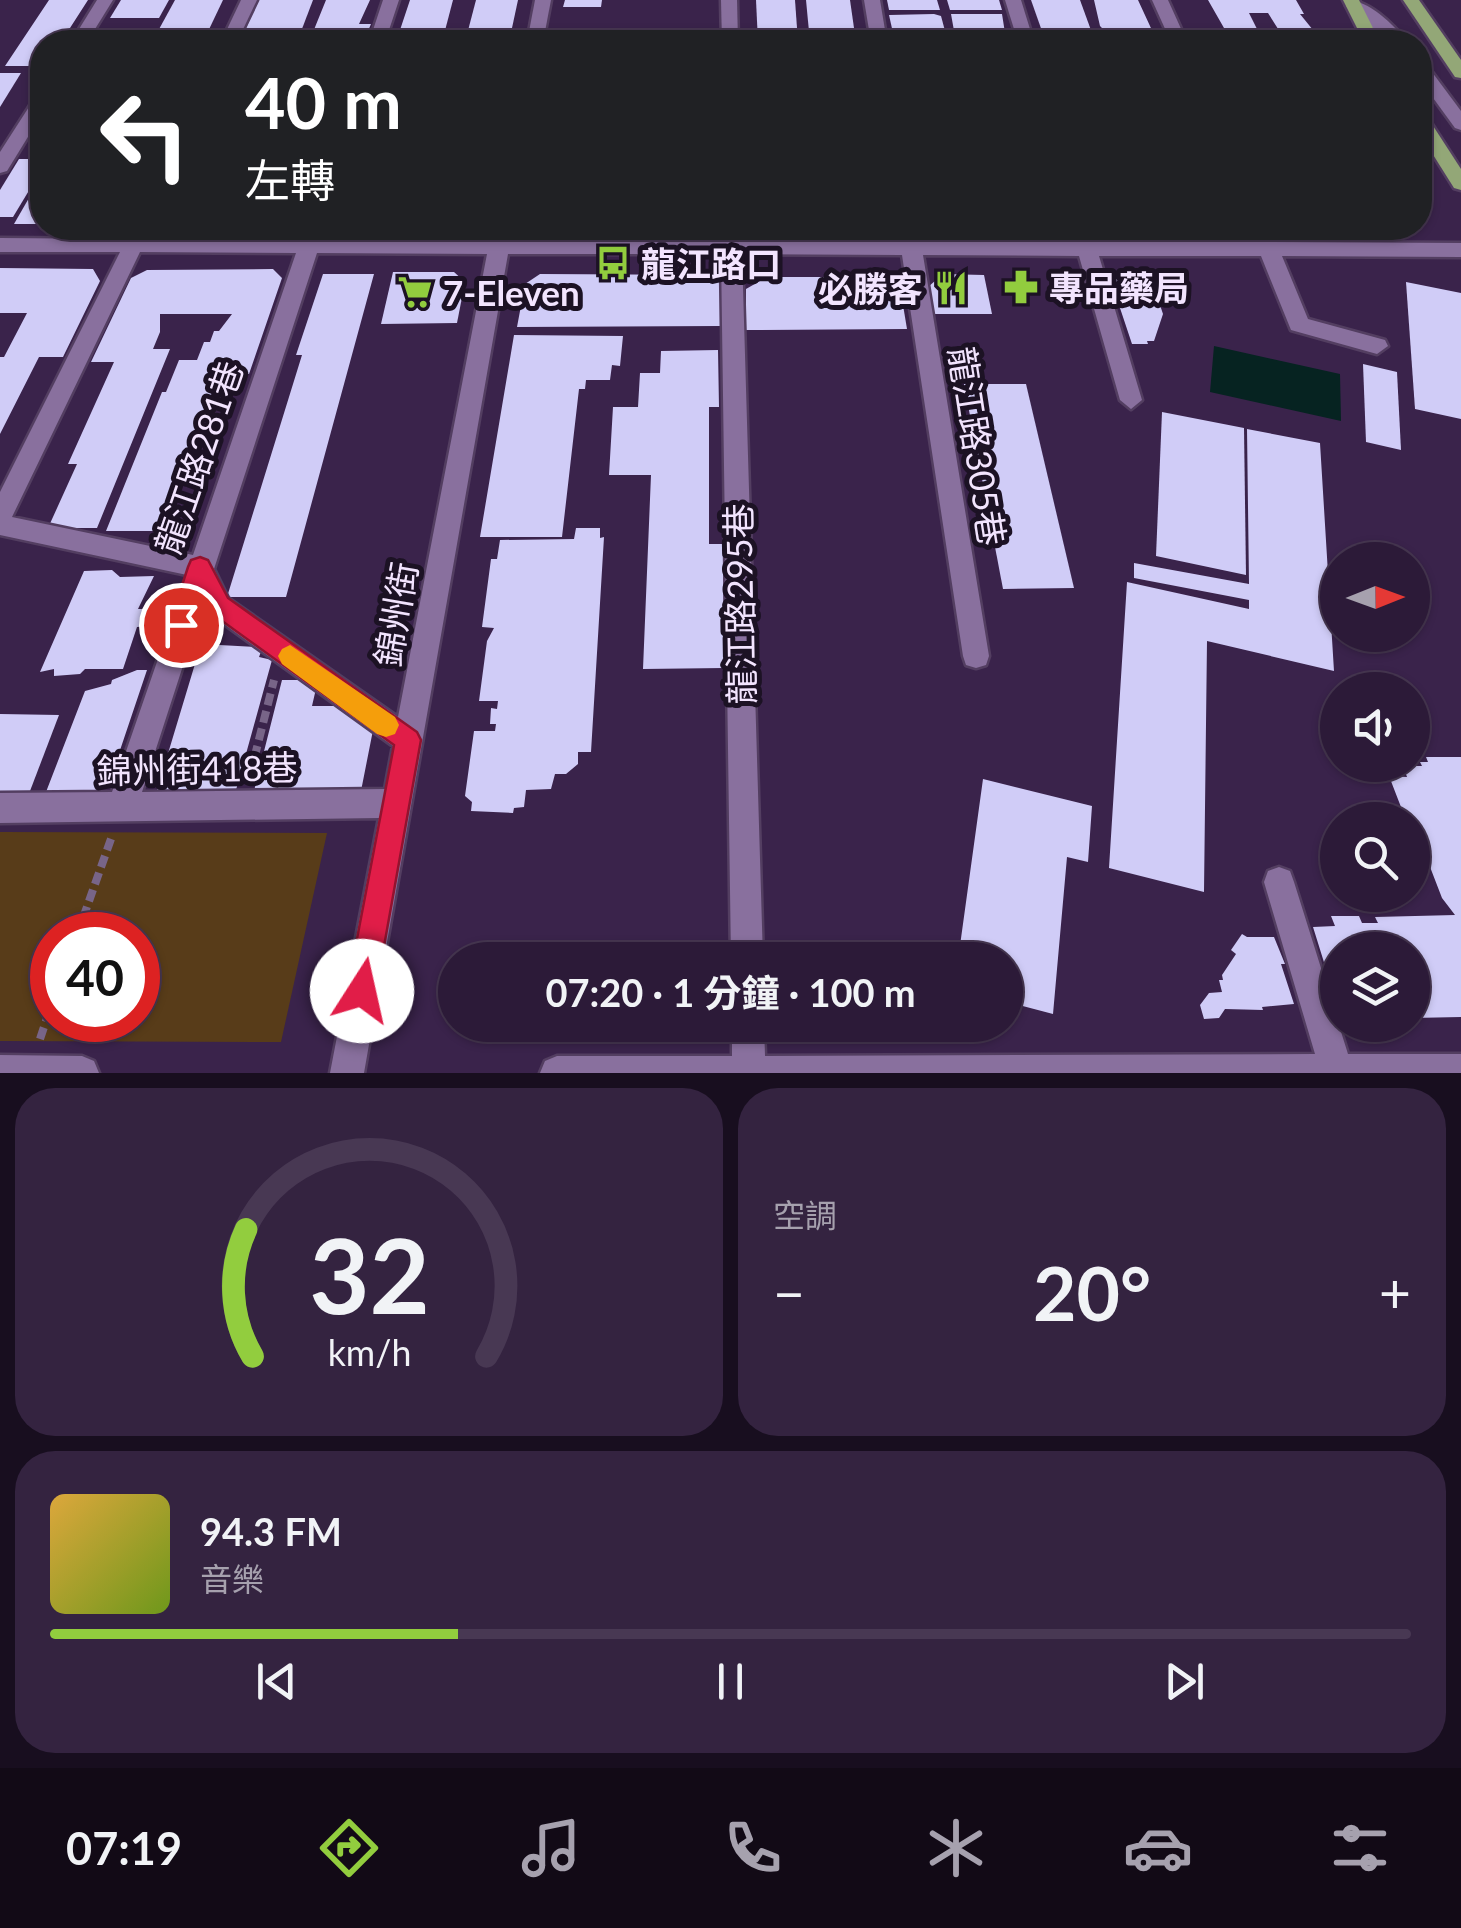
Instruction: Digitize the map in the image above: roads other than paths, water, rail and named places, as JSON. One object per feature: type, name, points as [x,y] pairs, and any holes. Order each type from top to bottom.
[{"type":"main road","points":[[1410,0],[1431,30]]},
{"type":"main road","points":[[1352,1],[1366,30]]},
{"type":"main road","points":[[1432,31],[1461,72]]},
{"type":"main road","points":[[1432,138],[1461,184]]},
{"type":"street","points":[[87,30],[106,0]]},
{"type":"street","points":[[235,30],[249,0]]},
{"type":"street","points":[[380,30],[391,0]]},
{"type":"street","points":[[537,30],[543,0]]},
{"type":"street","points":[[729,0],[730,30]]},
{"type":"street","points":[[872,0],[876,30]]},
{"type":"street","points":[[1013,0],[1022,30]]},
{"type":"street","points":[[1160,0],[1173,30]]},
{"type":"street","points":[[1352,1],[1389,30]]},
{"type":"street","points":[[1432,84],[1461,124]]},
{"type":"street","points":[[0,168],[30,119]]},
{"type":"street","points":[[0,246],[91,240]]},
{"type":"street","points":[[0,517],[136,240]]},
{"type":"street","name":"龍江路281巷","points":[[122,807],[311,240]]},
{"type":"street","name":"錦州街","points":[[346,1073],[499,240]]},
{"type":"street","name":"龍江路295巷","points":[[732,240],[747,942]]},
{"type":"street","name":"龍江路305巷","points":[[909,240],[976,656]]},
{"type":"street","points":[[1085,240],[1130,400]]},
{"type":"street","points":[[1266,240],[1299,324],[1376,346]]},
{"type":"street","points":[[1298,240],[1461,250]]},
{"type":"street","points":[[0,525],[200,567],[220,606],[408,740]]},
{"type":"street","name":"錦州街418巷","points":[[0,808],[396,802]]},
{"type":"street","points":[[1280,882],[1337,1072]]},
{"type":"street","points":[[748,1042],[749,1072]]},
{"type":"street","points":[[557,1073],[1461,1071]]},
{"type":"street","points":[[0,1072],[82,1073]]},
{"type":"place","name":"龍江路口","points":[[613,263]]},
{"type":"place","name":"專品藥局","points":[[1021,287]]},
{"type":"place","name":"必勝客","points":[[951,288]]},
{"type":"place","name":"7-Eleven","points":[[415,292]]}]
